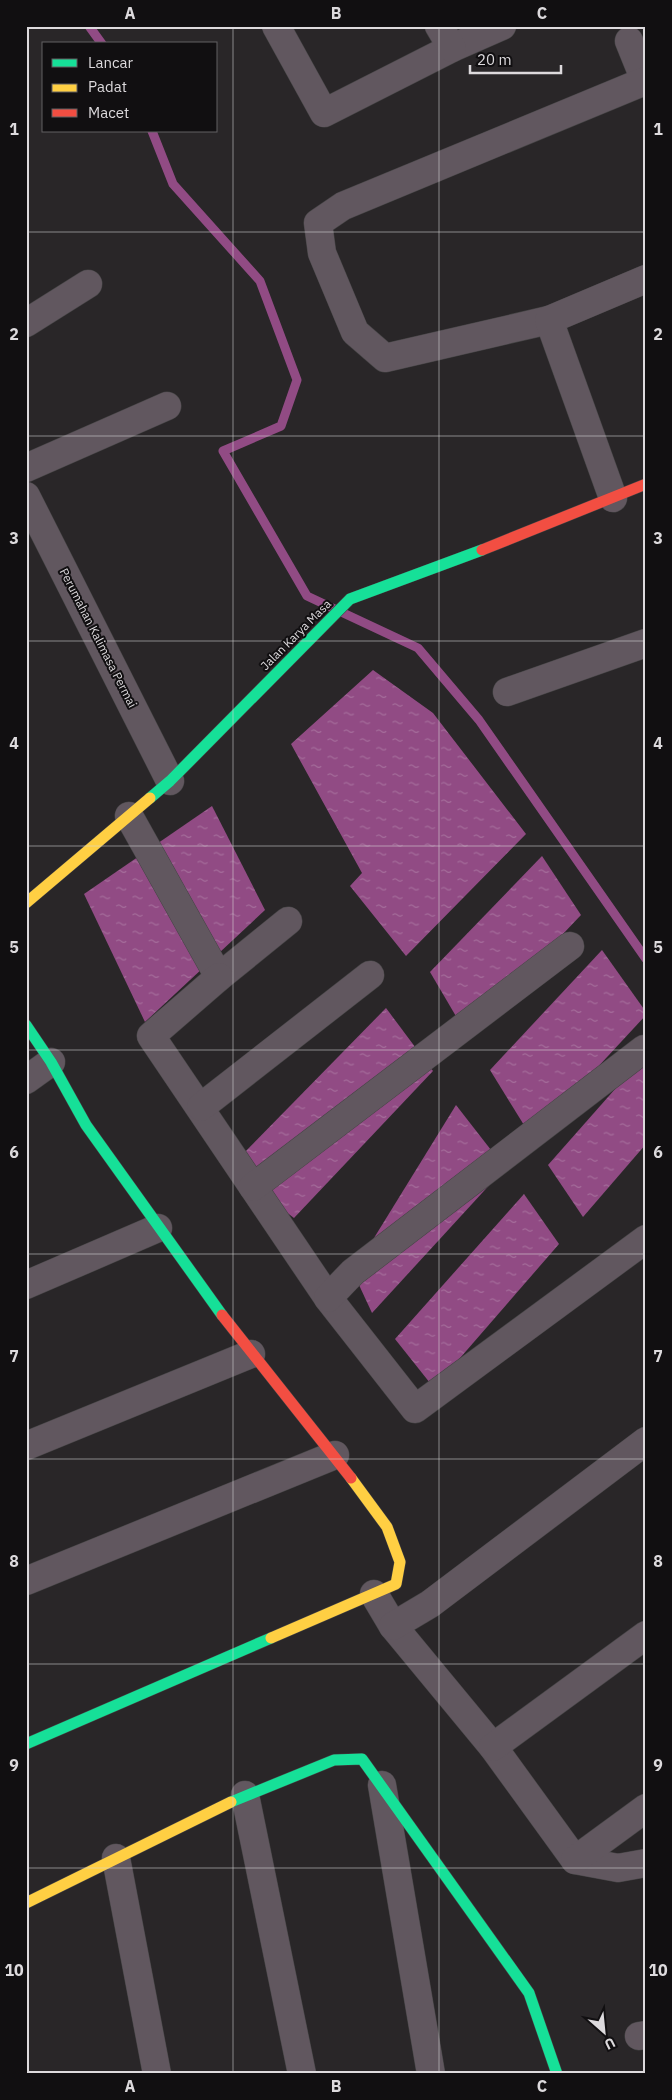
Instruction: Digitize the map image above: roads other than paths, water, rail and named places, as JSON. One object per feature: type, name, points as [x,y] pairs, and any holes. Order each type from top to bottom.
[{"type":"street","points":[[276,26],[324,113],[445,37],[502,26]]},
{"type":"street","points":[[628,41],[645,82],[344,206],[318,223],[322,253],[355,332],[385,358],[549,320],[646,279]]},
{"type":"street","points":[[26,323],[88,284]]},
{"type":"street","points":[[549,320],[613,498]]},
{"type":"street","points":[[26,468],[167,406]]},
{"type":"street","name":"Jalan Karya Masa","points":[[26,903],[170,781],[350,599],[454,562],[509,538],[646,484]]},
{"type":"street","name":"Perumahan Kalimasa Permai","points":[[26,496],[170,781]]},
{"type":"street","points":[[507,692],[646,643]]},
{"type":"street","points":[[129,816],[220,977]]},
{"type":"street","points":[[288,921],[151,1036],[201,1107],[328,1298],[415,1409],[646,1239]]},
{"type":"street","points":[[253,1187],[570,946]]},
{"type":"street","points":[[201,1107],[370,975]]},
{"type":"street","points":[[26,1024],[52,1062],[86,1125],[158,1228],[250,1354],[335,1454],[387,1527],[400,1562],[396,1584],[26,1744]]},
{"type":"street","points":[[328,1298],[353,1272],[644,1049]]},
{"type":"street","points":[[26,1080],[52,1062]]},
{"type":"street","points":[[26,1284],[158,1228]]},
{"type":"street","points":[[26,1446],[250,1354]]},
{"type":"street","points":[[393,1626],[430,1604],[646,1441]]},
{"type":"street","points":[[26,1581],[335,1454]]},
{"type":"street","points":[[374,1594],[393,1626],[493,1746],[575,1860],[618,1868],[646,1863]]},
{"type":"street","points":[[493,1746],[646,1635]]},
{"type":"street","points":[[26,1902],[245,1796],[334,1760],[362,1759],[529,1994],[555,2073]]},
{"type":"street","points":[[382,1785],[431,2074]]},
{"type":"street","points":[[245,1796],[302,2074]]},
{"type":"street","points":[[575,1860],[646,1808]]},
{"type":"street","points":[[116,1858],[157,2074]]},
{"type":"water","points":[[373,670],[433,713],[526,834],[406,956],[350,886],[362,873],[291,744]]},
{"type":"water","points":[[212,806],[265,910],[145,1022],[84,894]]},
{"type":"water","points":[[542,856],[581,915],[467,1035],[430,972]]},
{"type":"water","points":[[602,950],[646,1012],[646,1015],[532,1138],[490,1070]]},
{"type":"water","points":[[386,1008],[433,1071],[294,1218],[253,1187],[242,1155]]},
{"type":"water","points":[[646,1054],[646,1144],[583,1217],[548,1165]]},
{"type":"water","points":[[456,1105],[505,1168],[372,1313],[353,1272]]},
{"type":"water","points":[[524,1194],[559,1244],[434,1388],[395,1339]]},
{"type":"waterway","points":[[89,26],[101,42]]},
{"type":"waterway","points":[[152,132],[173,184],[260,281],[297,380],[281,426],[223,451],[307,596],[418,648],[479,720],[646,959]]}]
